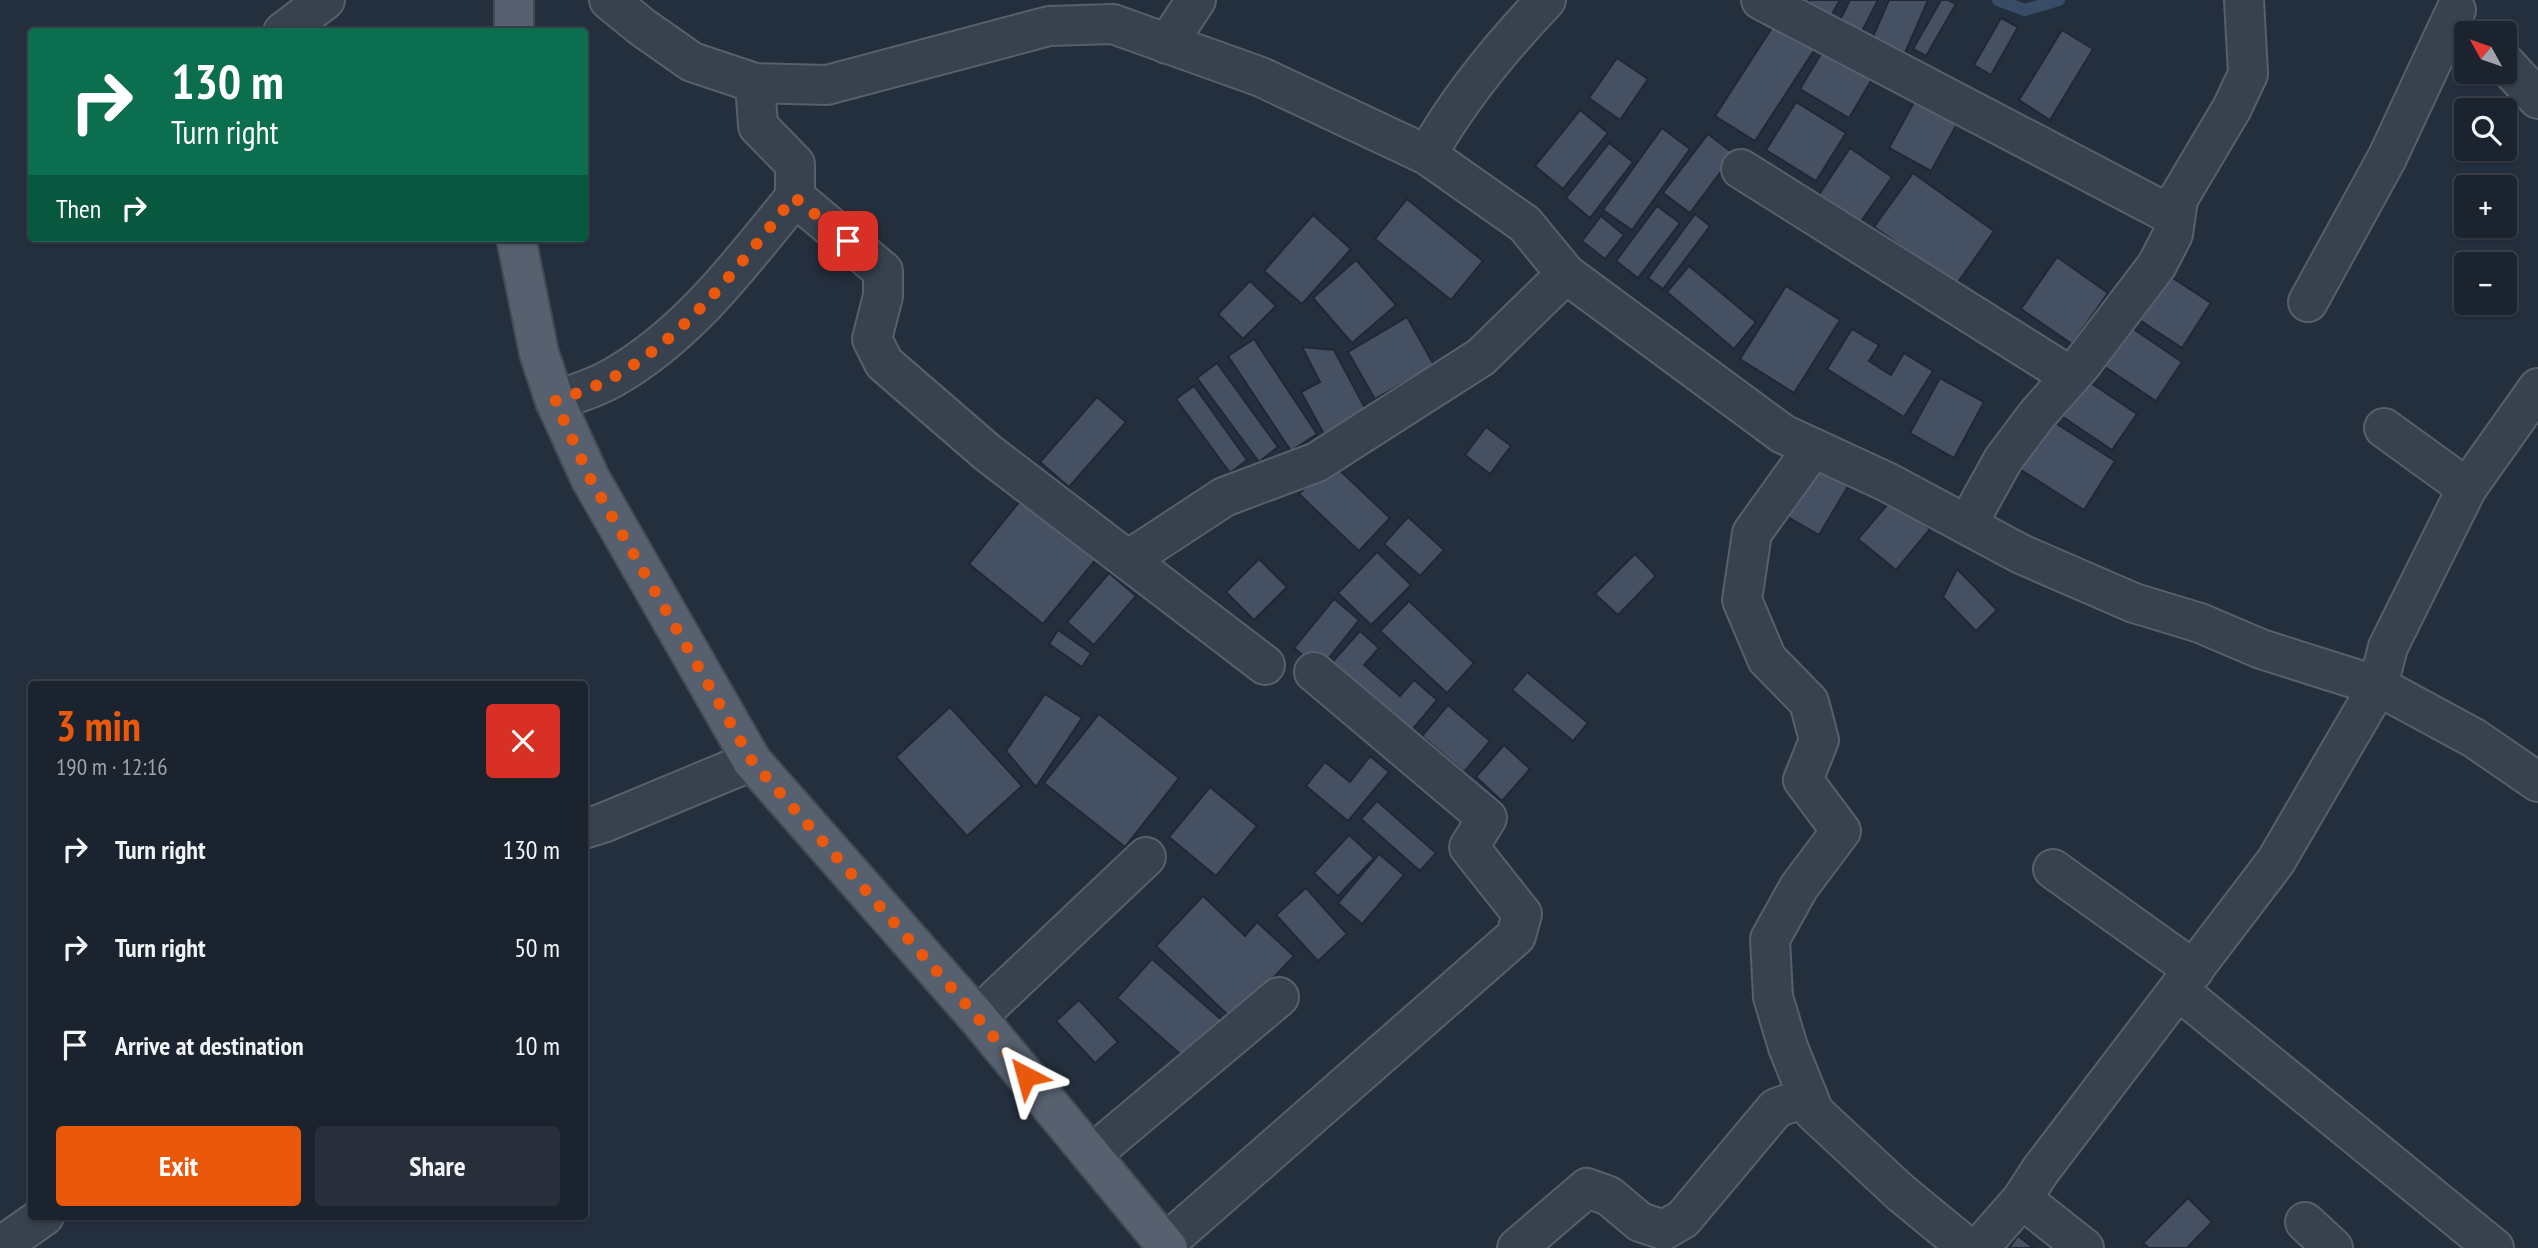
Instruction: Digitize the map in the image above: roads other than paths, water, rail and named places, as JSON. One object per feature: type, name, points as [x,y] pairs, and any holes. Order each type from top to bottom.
[{"type":"main road","points":[[514,0],[514,28]]},
{"type":"main road","points":[[517,242],[539,354],[555,401],[590,478],[752,761],[977,1017],[1167,1246]]},
{"type":"street","points":[[288,28],[325,0]]},
{"type":"street","points":[[609,0],[692,62],[755,83],[827,85],[1049,26],[1116,12],[1167,44],[1261,77],[1427,155],[1525,223],[1566,274],[1783,434],[1887,482],[2021,554],[2134,603],[2200,623],[2261,649],[2378,686],[2474,738],[2538,782]]},
{"type":"street","points":[[1167,44],[1196,0]]},
{"type":"street","points":[[1427,155],[1446,121],[1487,66],[1546,0]]},
{"type":"street","points":[[1761,0],[2175,217]]},
{"type":"street","points":[[1967,525],[2003,460],[2157,265],[2173,234],[2178,199],[2232,108],[2248,74],[2244,0]]},
{"type":"street","points":[[2308,302],[2387,158],[2460,14]]},
{"type":"street","points":[[2517,76],[2538,99]]},
{"type":"street","points":[[555,401],[613,378],[665,343],[722,286],[794,197],[795,164],[758,126],[755,83]]},
{"type":"street","points":[[1741,169],[2070,376]]},
{"type":"street","points":[[794,197],[883,271],[883,296],[872,339],[884,363],[988,453],[1265,666]]},
{"type":"street","points":[[1128,560],[1224,497],[1317,462],[1481,357],[1566,274]]},
{"type":"street","points":[[1979,1248],[2022,1199],[2040,1171],[2276,861],[2378,686],[2388,647],[2467,488],[2538,388]]},
{"type":"street","points":[[2384,428],[2467,488]]},
{"type":"street","points":[[1813,448],[1752,533],[1742,600],[1767,659],[1809,702],[1819,740],[1802,780],[1841,831],[1799,887],[1770,939],[1773,997],[1788,1047],[1814,1112],[1901,1193],[1968,1248]]},
{"type":"street","points":[[1167,1246],[1516,936],[1522,914],[1469,847],[1487,818],[1314,672]]},
{"type":"street","points":[[588,827],[752,761]]},
{"type":"street","points":[[977,1017],[1146,857]]},
{"type":"street","points":[[2053,869],[2186,980],[2494,1248]]},
{"type":"street","points":[[1091,1155],[1279,997]]},
{"type":"street","points":[[1517,1248],[1587,1188],[1609,1196],[1640,1222],[1664,1230],[1683,1219],[1776,1108],[1808,1097]]},
{"type":"street","points":[[2022,1199],[2084,1248]]},
{"type":"street","points":[[0,1247],[38,1220]]},
{"type":"street","points":[[2305,1222],[2333,1248]]},
{"type":"waterway","points":[[1998,0],[2025,10],[2059,0]]}]
